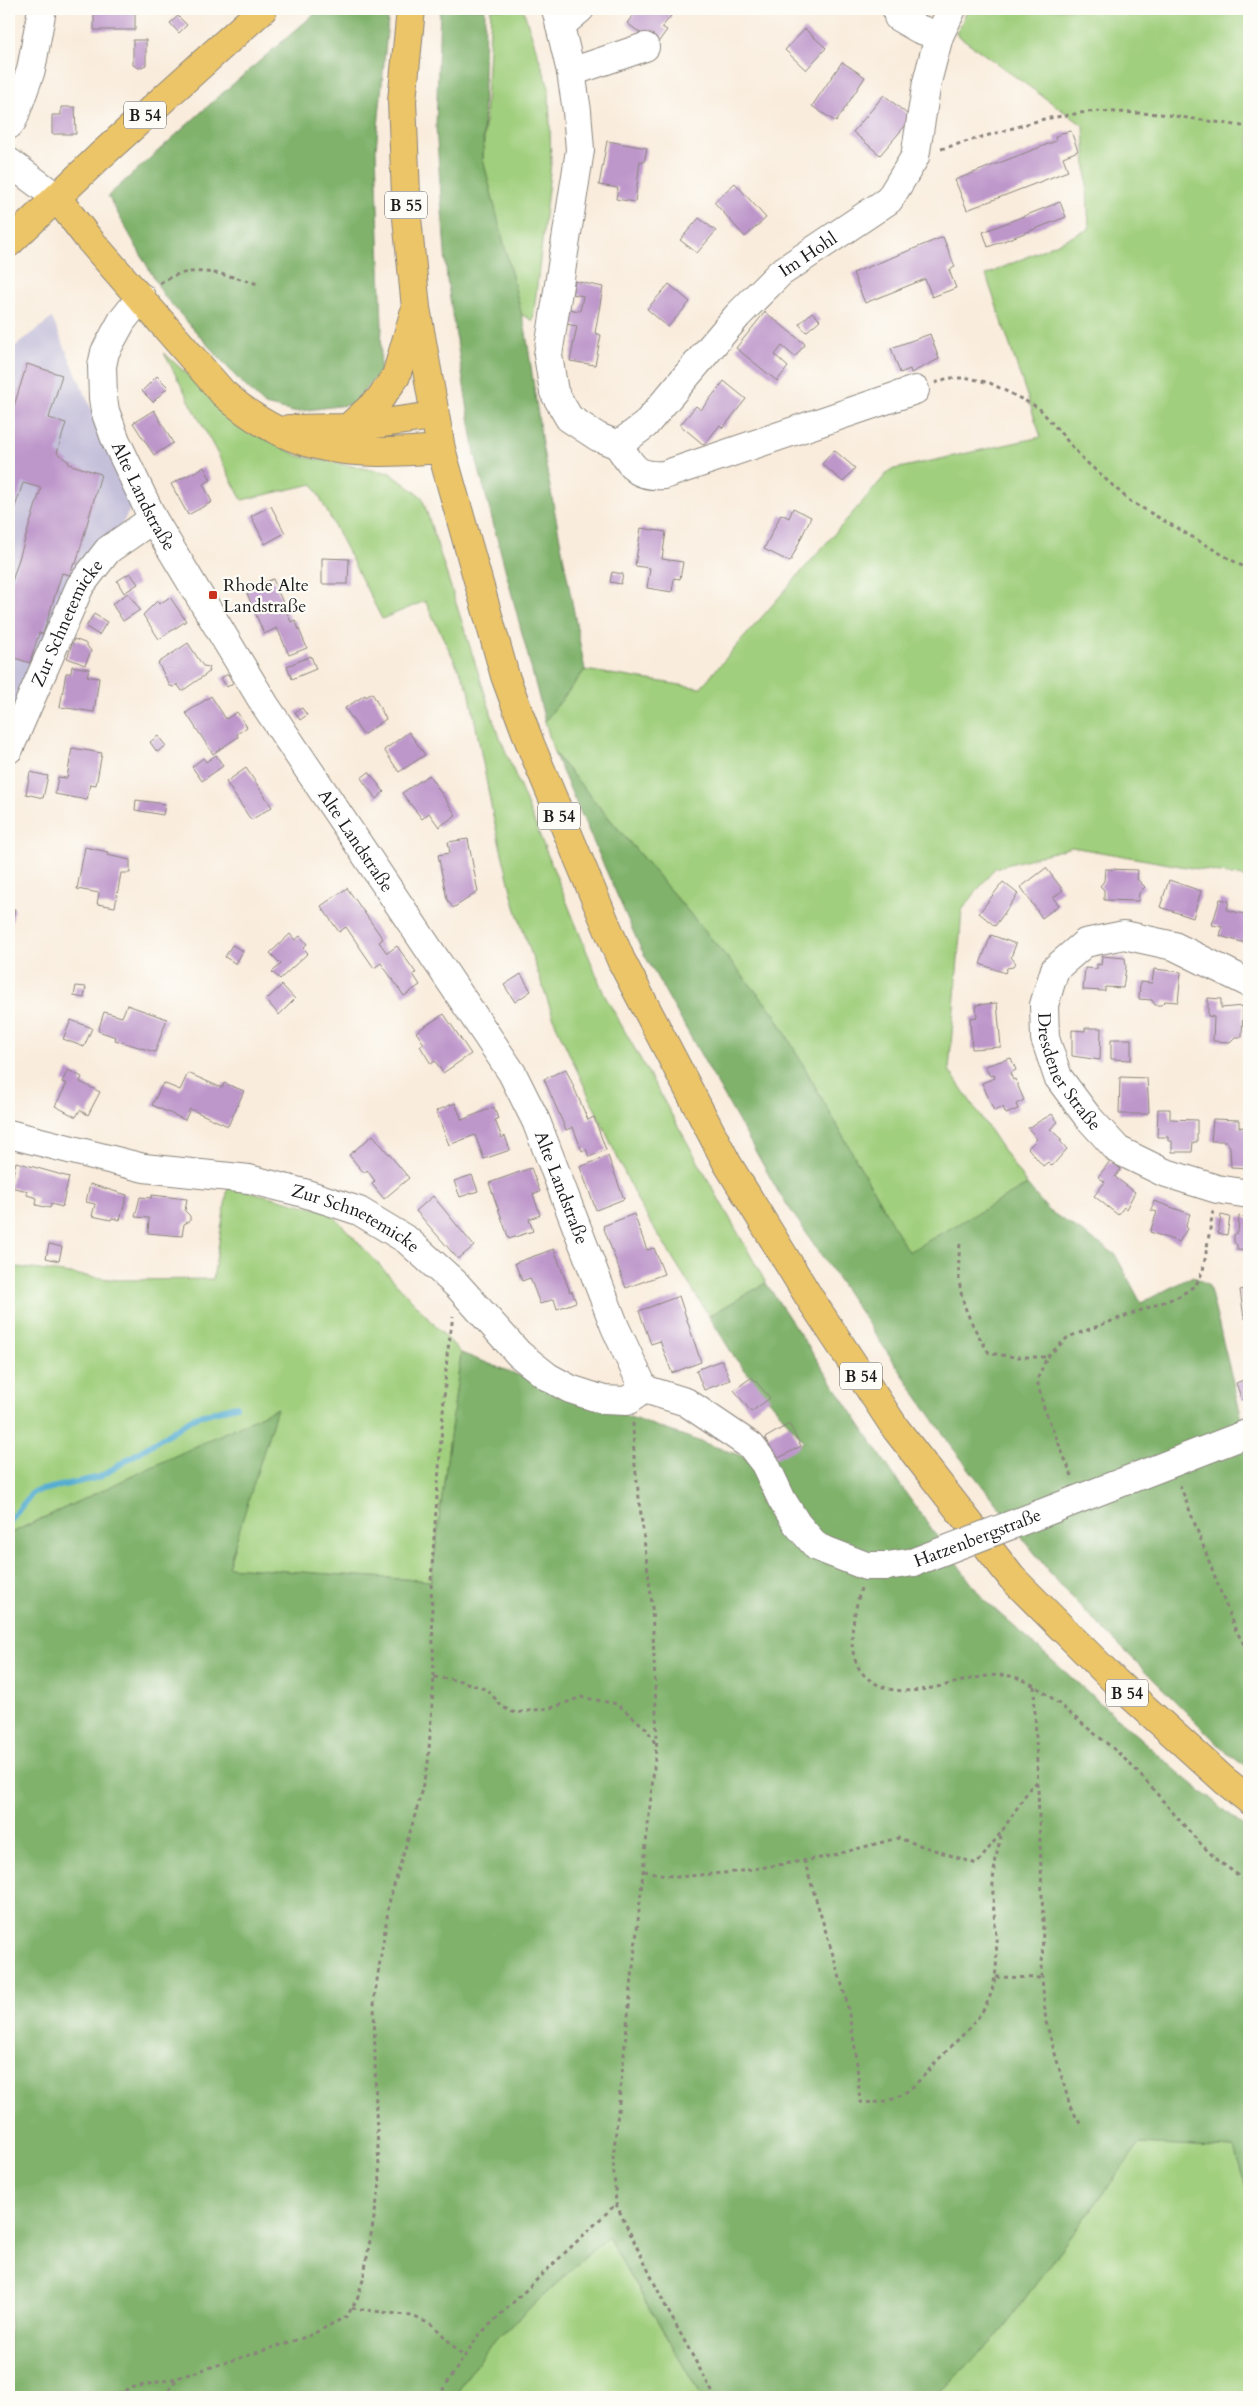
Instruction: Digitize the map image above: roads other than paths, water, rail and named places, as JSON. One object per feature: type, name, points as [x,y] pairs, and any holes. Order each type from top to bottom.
[{"type":"main road","name":"B 54","points":[[57,198],[99,157],[262,9]]},
{"type":"main road","name":"B 55","points":[[411,9],[402,101],[403,158],[416,308],[433,416]]},
{"type":"main road","points":[[9,243],[57,198],[88,238],[223,393],[242,410],[275,429],[306,443],[328,449],[355,452],[441,449]]},
{"type":"main road","points":[[348,428],[379,400],[396,376],[416,308]]},
{"type":"main road","name":"B 54","points":[[433,416],[505,676],[531,746],[621,960],[727,1162],[808,1297],[896,1429],[1012,1578],[1116,1682],[1224,1780],[1249,1800]]},
{"type":"main road","points":[[275,429],[348,428],[433,416]]},
{"type":"street","points":[[9,125],[13,120],[30,70],[42,9]]},
{"type":"street","points":[[897,9],[898,17],[919,29],[939,36]]},
{"type":"street","name":"Im Hohl","points":[[618,445],[645,425],[738,315],[780,274],[889,200],[915,157],[927,82],[939,36],[952,9]]},
{"type":"street","points":[[565,15],[580,150],[548,355],[554,392],[569,418],[598,437],[618,445],[633,467],[645,476],[664,475],[915,390]]},
{"type":"street","points":[[571,72],[645,48]]},
{"type":"street","points":[[9,162],[57,198]]},
{"type":"street","name":"Alte Landstraße","points":[[141,297],[122,321],[105,352],[102,366],[105,411],[116,441],[154,519],[265,705],[512,1072],[536,1121],[615,1327],[644,1389]]},
{"type":"street","name":"Zur Schnetemicke","points":[[9,749],[80,586],[108,550],[154,519]]},
{"type":"street","name":"Dresdener Straße","points":[[1249,982],[1174,946],[1124,935],[1084,943],[1054,969],[1044,1005],[1045,1038],[1058,1077],[1087,1116],[1118,1150],[1163,1172],[1217,1189],[1249,1194]]},
{"type":"street","name":"Zur Schnetemicke","points":[[9,1134],[144,1168],[249,1179],[304,1193],[359,1211],[406,1240],[457,1285],[520,1354],[548,1377],[570,1389],[604,1400],[627,1401],[644,1389]]},
{"type":"street","name":"Hatzenbergstraße","points":[[644,1389],[686,1402],[751,1446],[765,1464],[782,1500],[797,1524],[817,1547],[866,1566],[887,1566],[914,1562],[1082,1496],[1249,1434]]},
{"type":"waterway","points":[[9,1522],[33,1492],[100,1477],[195,1417],[236,1406]]},
{"type":"place","name":"Rhode Alte Landstraße","points":[[213,595]]}]
